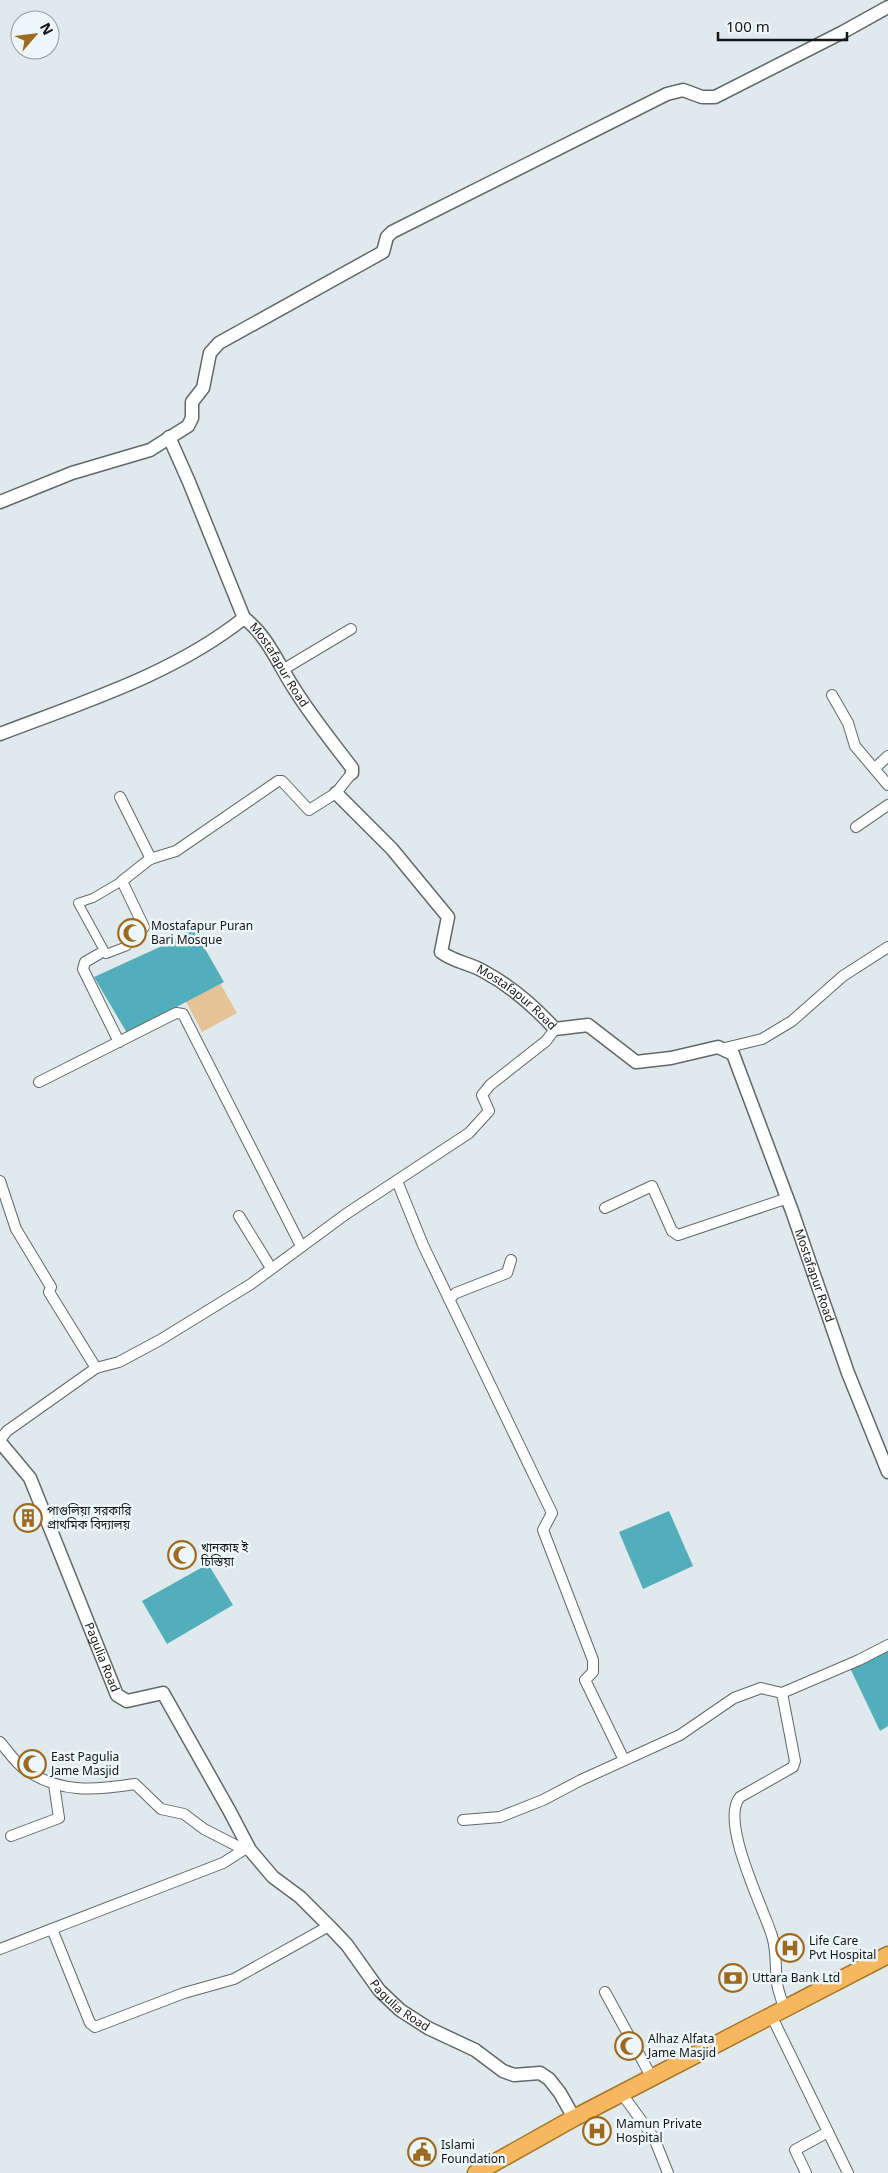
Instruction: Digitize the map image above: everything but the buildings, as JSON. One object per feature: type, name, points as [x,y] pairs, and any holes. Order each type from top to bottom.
[{"type":"highway","points":[[476,2173],[574,2118],[888,1955]]},
{"type":"street","points":[[0,502],[72,473],[150,450],[188,426],[192,418],[192,402],[203,388],[210,353],[219,343],[383,252],[387,237],[392,232],[667,94],[683,90],[702,97],[715,96],[843,32],[888,7]]},
{"type":"street","points":[[0,734],[152,673],[218,639],[244,618],[189,482],[168,437]]},
{"type":"street","name":"Mostafapur Road","points":[[244,618],[254,625],[284,669],[294,690],[352,768],[352,773],[336,793],[392,850],[448,916],[441,952],[452,960],[481,970],[502,981],[556,1029],[588,1026],[636,1062],[671,1058],[718,1047],[725,1048],[732,1054],[788,1198],[848,1373],[888,1472]]},
{"type":"street","points":[[284,669],[351,629]]},
{"type":"street","points":[[832,695],[848,724],[855,746],[888,785]]},
{"type":"street","points":[[875,768],[888,756]]},
{"type":"street","points":[[127,946],[106,954],[78,903],[93,898],[152,859],[176,851],[278,781],[282,781],[309,810],[336,793]]},
{"type":"street","points":[[120,797],[152,859]]},
{"type":"street","points":[[856,827],[888,805]]},
{"type":"street","points":[[122,880],[144,927],[133,932]]},
{"type":"street","points":[[725,1048],[762,1038],[792,1022],[843,976],[888,946]]},
{"type":"street","points":[[99,954],[85,962],[82,969],[119,1042]]},
{"type":"street","points":[[38,1082],[176,1013],[183,1014],[301,1246]]},
{"type":"street","points":[[0,1441],[7,1432],[96,1368],[119,1362],[177,1331],[251,1284],[271,1268],[294,1254],[301,1246],[416,1166],[468,1133],[489,1111],[482,1095],[490,1084],[546,1041],[556,1029]]},
{"type":"street","points":[[0,1181],[16,1228],[51,1286],[49,1292],[55,1304],[96,1368]]},
{"type":"street","points":[[397,1181],[449,1299],[552,1513],[543,1530],[593,1660],[593,1672],[585,1680],[624,1760]]},
{"type":"street","points":[[606,1208],[652,1186],[672,1231],[678,1235],[788,1198]]},
{"type":"street","points":[[239,1216],[271,1268]]},
{"type":"street","points":[[449,1299],[456,1293],[506,1273],[511,1260]]},
{"type":"street","name":"Pagulia Road","points":[[0,1441],[30,1478],[117,1696],[127,1701],[163,1693],[229,1810],[247,1850],[273,1877],[300,1897],[329,1926],[347,1945],[379,1990],[400,2010],[428,2028],[475,2050],[503,2070],[514,2075],[540,2073],[549,2079],[560,2093],[574,2118]]},
{"type":"street","points":[[463,1820],[500,1816],[535,1804],[680,1735],[734,1698],[761,1688],[782,1693],[859,1660],[888,1645]]},
{"type":"street","points":[[782,1693],[795,1761],[793,1767],[740,1797],[736,1802],[735,1810],[740,1854],[773,1937],[778,2012],[828,2132],[848,2173]]},
{"type":"street","name":"Pagulia Road","points":[[0,1742],[25,1770],[54,1784],[61,1787],[84,1789],[135,1784],[161,1809],[184,1814],[204,1829],[247,1850]]},
{"type":"street","points":[[11,1836],[59,1818],[54,1784]]},
{"type":"street","points":[[0,1949],[223,1863],[247,1850]]},
{"type":"street","points":[[52,1929],[90,2023],[95,2027],[184,1993],[234,1980],[329,1926]]},
{"type":"street","points":[[605,1992],[652,2078]]},
{"type":"street","points":[[622,2094],[654,2138],[668,2173]]},
{"type":"street","points":[[806,2173],[795,2150],[828,2132]]},
{"type":"shaded area","points":[[217,978],[237,1013],[202,1032],[182,994]]},
{"type":"water","points":[[193,928],[224,982],[127,1033],[94,977],[162,946]]},
{"type":"water","points":[[669,1511],[693,1566],[643,1589],[619,1532]]},
{"type":"water","points":[[208,1564],[233,1605],[167,1644],[142,1601]]},
{"type":"water","points":[[888,1648],[888,1726],[880,1731],[850,1668]]},
{"type":"place","name":"Mostafapur Puran Bari Mosque","points":[[132,933]]},
{"type":"place","name":"পাগুলিয়া সরকারি প্রাথমিক বিদ্যালয়","points":[[28,1518]]},
{"type":"place","name":"খানকাহ ই চিস্তিয়া","points":[[182,1555]]},
{"type":"place","name":"East Pagulia Jame Masjid","points":[[32,1764]]},
{"type":"place","name":"Life Care Pvt Hospital","points":[[790,1948]]},
{"type":"place","name":"Uttara Bank Ltd","points":[[733,1978]]},
{"type":"place","name":"Alhaz Alfata Jame Masjid","points":[[629,2046]]},
{"type":"place","name":"Mamun Private Hospital","points":[[597,2131]]},
{"type":"place","name":"Islami Foundation","points":[[422,2152]]}]
